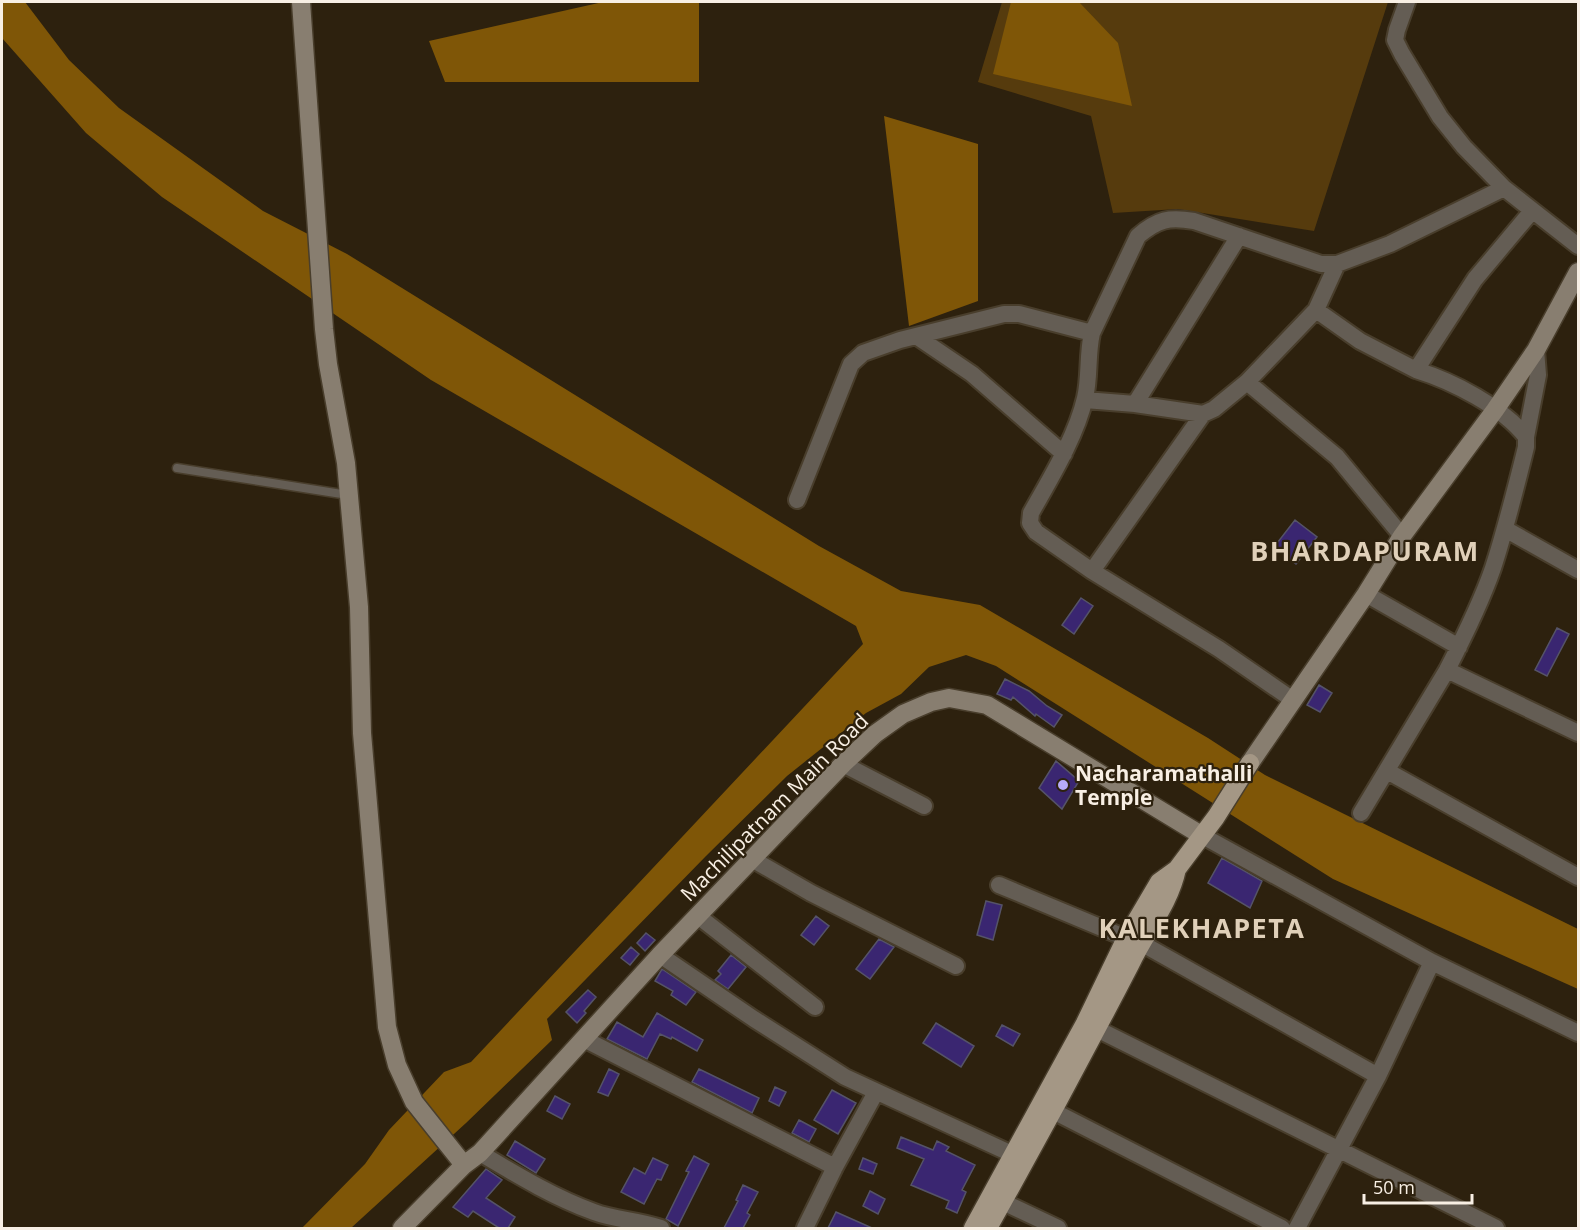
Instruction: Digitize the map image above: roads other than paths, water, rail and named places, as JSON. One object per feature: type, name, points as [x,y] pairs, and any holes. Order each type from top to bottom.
[{"type":"main road","points":[[302,2],[324,329],[346,463],[359,607],[363,745],[387,1027],[397,1065],[414,1102],[459,1160]]},
{"type":"main road","points":[[974,1228],[1085,1023],[1134,941],[1173,888],[1176,869],[1216,817],[1250,763],[1366,594],[1402,536],[1500,413],[1578,272]]},
{"type":"main road","name":"Machilipatnam Main Road","points":[[402,1228],[459,1160],[480,1153],[660,955],[843,764],[884,727],[903,714],[931,702],[949,698],[987,705],[1201,835]]},
{"type":"main road","points":[[988,1228],[1097,1029],[1134,941]]},
{"type":"street","points":[[1407,2],[1395,40],[1440,117],[1464,147],[1504,188],[1578,246]]},
{"type":"street","points":[[1293,700],[1220,649],[1092,571],[1036,532],[1030,523],[1031,513],[1064,454],[1085,399],[1088,349],[1092,333],[1138,236],[1152,224],[1178,219],[1194,221],[1322,264],[1336,264],[1390,244],[1504,188]]},
{"type":"street","points":[[1416,370],[1464,294],[1532,211]]},
{"type":"street","points":[[1135,404],[1239,236]]},
{"type":"street","points":[[1092,571],[1203,414],[1214,409],[1247,382],[1316,310],[1336,264]]},
{"type":"street","points":[[1316,310],[1360,342],[1416,370],[1449,381],[1500,413],[1526,437]]},
{"type":"street","points":[[797,500],[851,364],[863,353],[916,336],[1004,314],[1019,314],[1092,333]]},
{"type":"street","points":[[916,336],[972,374],[1064,454]]},
{"type":"street","points":[[1361,813],[1447,670],[1492,570],[1526,447],[1538,375],[1536,350]]},
{"type":"street","points":[[1247,382],[1337,457],[1402,536]]},
{"type":"street","points":[[1085,399],[1203,414]]},
{"type":"street","points":[[1505,529],[1578,570]]},
{"type":"street","points":[[1366,594],[1459,646]]},
{"type":"street","points":[[1447,670],[1578,733]]},
{"type":"street","points":[[843,764],[924,806]]},
{"type":"street","points":[[1387,771],[1578,877]]},
{"type":"street","points":[[1201,835],[1432,963],[1578,1033]]},
{"type":"street","points":[[752,859],[811,893],[956,966]]},
{"type":"street","points":[[999,885],[1134,941],[1378,1076]]},
{"type":"street","points":[[698,916],[815,1007]]},
{"type":"street","points":[[660,955],[816,1059],[876,1092],[1014,1155]]},
{"type":"street","points":[[1297,1228],[1378,1076],[1432,963]]},
{"type":"street","points":[[1097,1029],[1496,1228]]},
{"type":"street","points":[[584,1039],[835,1167]]},
{"type":"street","points":[[805,1228],[876,1092]]},
{"type":"street","points":[[1053,1112],[1282,1228]]},
{"type":"street","points":[[480,1153],[544,1191],[596,1213],[654,1227]]},
{"type":"street","points":[[1003,1202],[1058,1228]]},
{"type":"lane","points":[[177,468],[349,495]]},
{"type":"place","name":"Nacharamathalli Temple","points":[[1063,785]]},
{"type":"district","name":"BHARDAPURAM","points":[[1365,550]]},
{"type":"district","name":"KALEKHAPETA","points":[[1202,927]]}]
